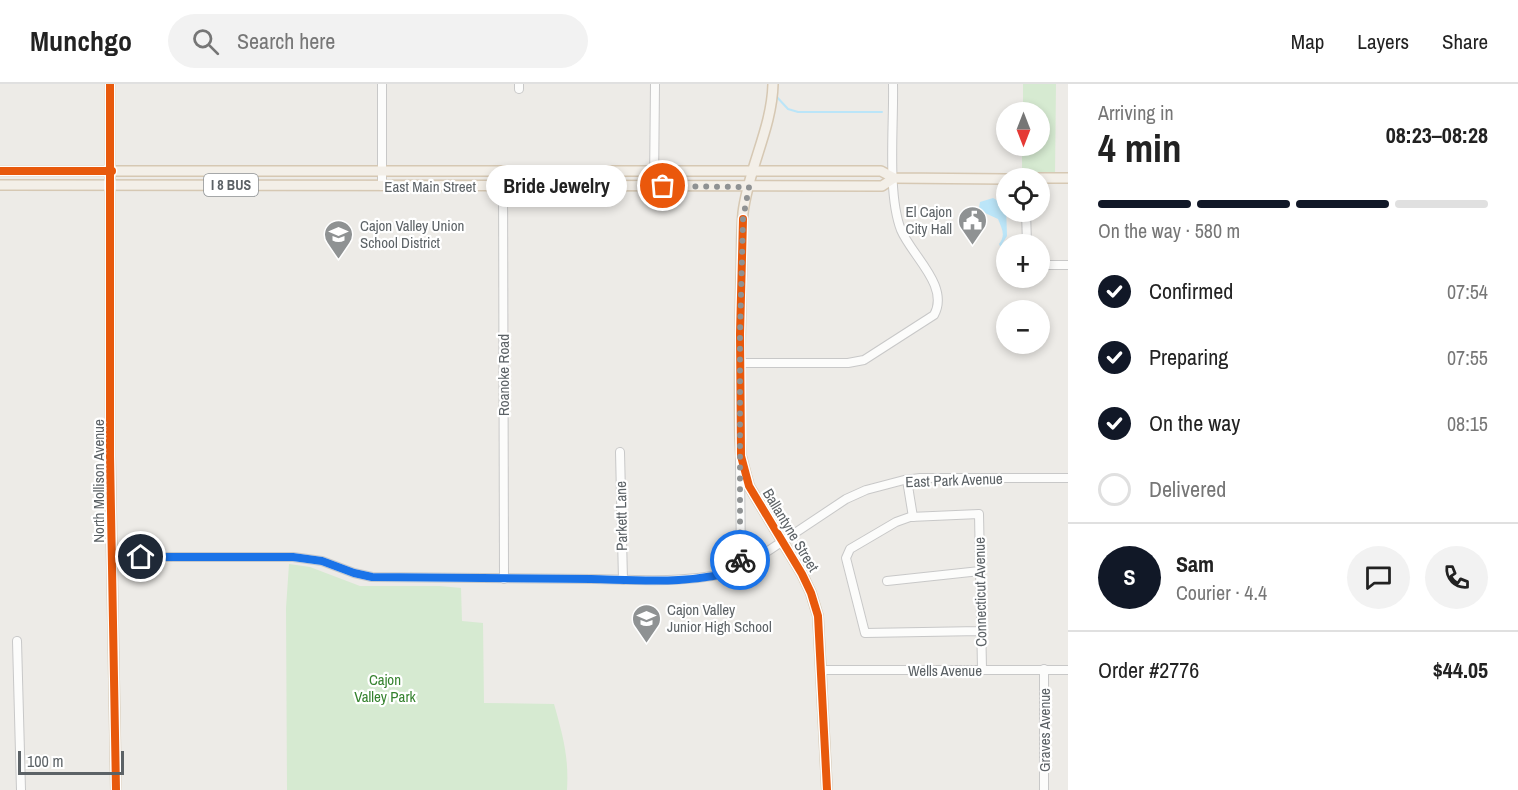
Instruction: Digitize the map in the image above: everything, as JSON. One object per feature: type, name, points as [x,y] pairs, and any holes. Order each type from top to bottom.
[{"type":"main road","name":"North Mollison Avenue","points":[[110,84],[112,557],[116,790]]},
{"type":"main road","name":"Ballantyne Street","points":[[773,84],[770,115],[752,172],[743,219],[741,456],[749,486],[783,540],[812,593],[818,616],[827,790]]},
{"type":"main road","points":[[294,170],[294,185]]},
{"type":"main road","name":"East Main Street","points":[[0,171],[881,171],[894,178],[996,179]]},
{"type":"main road","name":"East Main Street","points":[[0,185],[882,186],[894,178]]},
{"type":"main road","points":[[1050,178],[1068,178]]},
{"type":"street","points":[[382,84],[382,186]]},
{"type":"street","points":[[654,186],[655,84]]},
{"type":"street","points":[[740,363],[848,363],[864,360],[934,315],[938,308],[938,294],[933,281],[901,229],[894,196],[893,84]]},
{"type":"street","name":"Roanoke Road","points":[[503,172],[504,579]]},
{"type":"street","points":[[1050,265],[1068,266]]},
{"type":"street","points":[[740,438],[741,569]]},
{"type":"street","name":"Parkett Lane","points":[[620,452],[623,579]]},
{"type":"street","name":"East Park Avenue","points":[[112,557],[293,557],[322,561],[372,577],[705,578],[741,569],[846,499],[866,490],[907,480],[1068,478]]},
{"type":"street","points":[[907,480],[913,517],[896,522],[850,549],[846,558],[865,633],[981,631]]},
{"type":"street","name":"Connecticut Avenue","points":[[913,517],[979,514],[982,669]]},
{"type":"street","points":[[886,581],[980,571]]},
{"type":"street","points":[[17,640],[21,790]]},
{"type":"street","name":"Graves Avenue","points":[[1044,669],[1044,790]]},
{"type":"street","name":"Wells Avenue","points":[[822,670],[1068,670]]},
{"type":"green space","points":[[1023,84],[1056,84],[1055,175],[1050,175],[1050,168],[1022,168],[1022,156],[1050,156],[1050,102],[1023,102]]},
{"type":"green space","name":"Cajon Valley Park","points":[[289,564],[310,567],[360,586],[461,588],[462,621],[483,623],[484,703],[554,704],[565,747],[567,790],[287,790],[286,608]]},
{"type":"water","points":[[993,198],[996,200],[996,218],[979,208],[980,202]]},
{"type":"water","points":[[999,222],[1007,222],[1007,234],[1003,234]]},
{"type":"waterway","points":[[775,95],[788,109],[798,112],[882,112]]},
{"type":"cycle path","points":[[110,84],[110,456],[116,790]]},
{"type":"cycle path","points":[[0,171],[112,171]]},
{"type":"cycle path","points":[[743,219],[740,334],[741,456],[749,486],[802,574],[818,616],[827,790]]},
{"type":"way so far","points":[[663,186],[749,187],[743,219],[740,334],[740,560]]},
{"type":"place","name":"Bride Jewelry","points":[[663,186]]},
{"type":"place","name":"El Cajon City Hall","points":[[973,246]]},
{"type":"place","name":"Cajon Valley Union School District","points":[[339,260]]},
{"type":"place","name":"Cajon Valley Junior High School","points":[[646,644]]},
{"type":"route","points":[[141,557],[293,557],[322,561],[372,577],[504,579],[705,578],[741,569],[740,560]]}]
